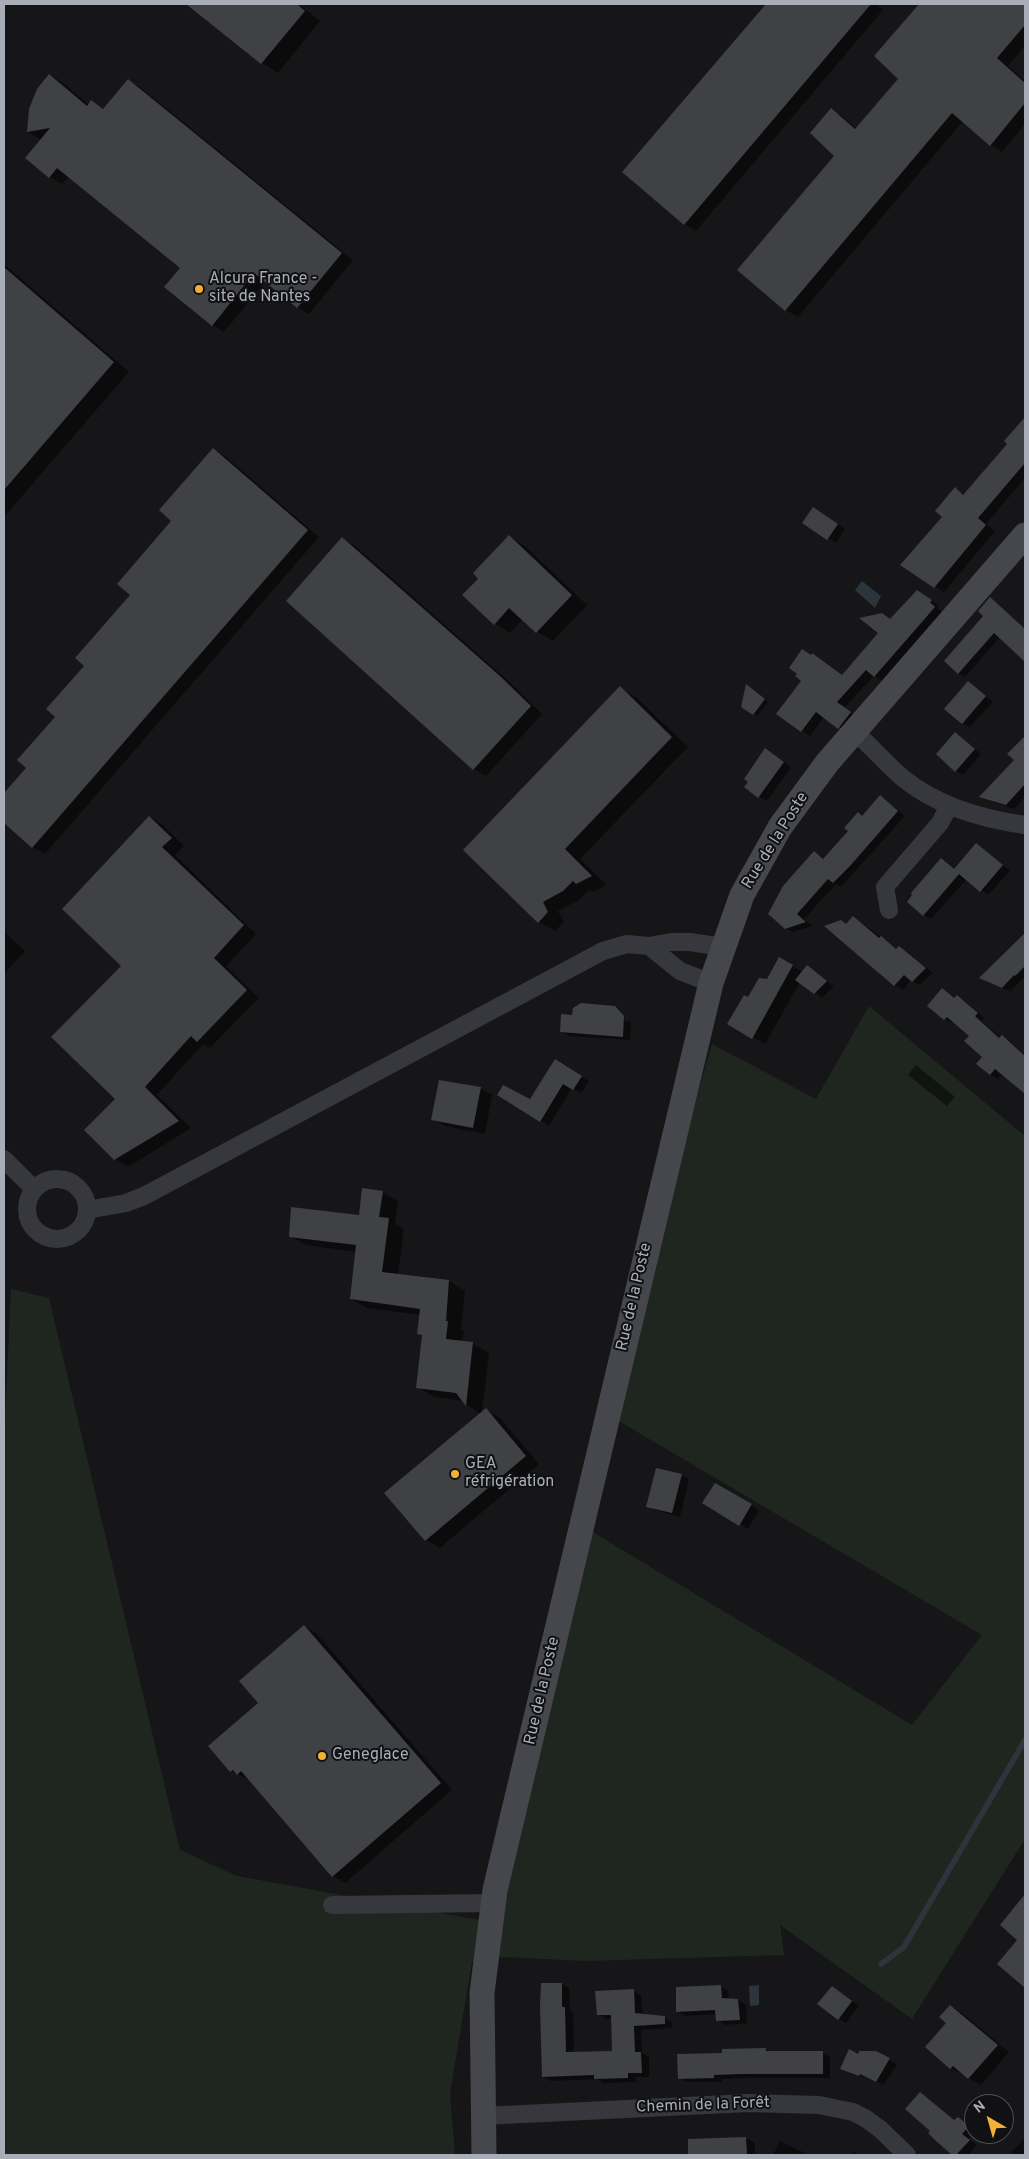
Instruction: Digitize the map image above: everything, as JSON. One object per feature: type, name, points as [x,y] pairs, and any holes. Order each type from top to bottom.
[{"type":"street","name":"Rue de la Poste","points":[[484,2155],[482,1993],[494,1903],[601,1440],[711,984],[723,947],[742,895],[766,850],[827,763],[1025,535]]},
{"type":"street","points":[[854,731],[905,779],[949,806],[983,818],[1025,825]]},
{"type":"street","points":[[889,910],[885,887],[940,823],[949,806]]},
{"type":"street","points":[[87,1210],[126,1203],[144,1196],[603,951],[627,944],[649,946],[671,942],[690,942],[723,947]]},
{"type":"street","points":[[649,946],[680,971],[711,984]]},
{"type":"street","points":[[4,1158],[34,1190]]},
{"type":"street","points":[[59,1178],[68,1180],[83,1192],[87,1210],[80,1228],[64,1238],[46,1237],[32,1225],[27,1207],[34,1190],[41,1183],[59,1178]]},
{"type":"street","points":[[332,1905],[494,1903]]},
{"type":"street","name":"Chemin de la Forêt","points":[[483,2116],[739,2103],[819,2105],[853,2112],[865,2118],[880,2129],[907,2155]]},
{"type":"shaded area","points":[[862,581],[881,596],[875,608],[855,590]]},
{"type":"shaded area","points":[[869,1006],[1025,1136],[1025,1839],[912,2019],[780,1925],[784,1955],[586,1961],[503,1957],[472,1962],[450,2094],[455,2155],[4,2155],[4,1441],[11,1289],[49,1298],[180,1850],[237,1876],[479,1920],[591,1531],[912,1725],[982,1635],[617,1420],[659,1229],[712,1044],[816,1099]]},
{"type":"shaded area","points":[[759,1985],[759,2005],[750,2006],[749,1986]]},
{"type":"building","points":[[186,4],[297,4],[305,11],[261,64]]},
{"type":"building","points":[[766,4],[871,4],[684,225],[622,172]]},
{"type":"building","points":[[919,4],[1025,4],[1025,25],[997,58],[1025,83],[1025,103],[990,146],[952,113],[785,311],[737,270],[834,156],[810,133],[831,108],[855,129],[898,79],[874,56]]},
{"type":"building","points":[[49,74],[87,106],[91,100],[103,109],[128,79],[342,253],[297,308],[254,273],[212,326],[164,287],[180,268],[57,168],[49,178],[25,158],[50,128],[27,132],[29,109],[37,89]]},
{"type":"building","points":[[4,267],[114,362],[4,490]]},
{"type":"building","points":[[1025,417],[1025,463],[978,518],[986,525],[934,588],[900,565],[942,517],[935,511],[955,487],[963,495],[1007,444],[1004,441]]},
{"type":"building","points":[[213,448],[308,530],[32,848],[4,823],[4,793],[26,768],[17,760],[55,717],[46,709],[84,666],[75,658],[130,595],[117,584],[171,521],[159,510]]},
{"type":"building","points":[[813,507],[838,524],[827,540],[802,523]]},
{"type":"building","points":[[509,535],[572,595],[536,633],[509,608],[494,625],[462,595],[478,579],[473,573]]},
{"type":"building","points":[[342,537],[501,677],[531,706],[473,770],[286,601]]},
{"type":"building","points":[[917,590],[932,600],[930,602],[935,607],[874,677],[866,670],[837,702],[851,712],[838,729],[816,712],[801,732],[776,714],[801,681],[795,676],[797,674],[789,668],[802,649],[811,655],[812,653],[842,675],[878,633],[859,618],[882,613],[890,619]]},
{"type":"building","points":[[990,597],[1025,629],[1025,662],[994,633],[958,674],[944,661],[983,616],[978,611]]},
{"type":"building","points":[[968,681],[986,696],[962,724],[944,709]]},
{"type":"building","points":[[746,684],[765,699],[753,715],[741,707]]},
{"type":"building","points":[[620,686],[672,737],[565,849],[592,876],[576,884],[573,881],[563,891],[543,902],[548,912],[538,923],[463,850]]},
{"type":"building","points":[[955,732],[975,749],[955,772],[936,754]]},
{"type":"building","points":[[1025,736],[1025,784],[1006,805],[979,797],[1014,760],[1007,754]]},
{"type":"building","points":[[765,748],[784,762],[758,798],[744,787],[748,782],[744,779]]},
{"type":"building","points":[[880,795],[898,811],[850,866],[833,883],[828,879],[797,914],[806,922],[785,929],[768,914],[783,886],[814,851],[823,859],[848,831],[844,828],[858,812],[862,816]]},
{"type":"building","points":[[149,816],[172,838],[162,847],[244,925],[214,958],[247,990],[197,1042],[191,1036],[145,1087],[179,1121],[114,1160],[84,1130],[115,1099],[51,1037],[121,966],[62,909]]},
{"type":"building","points":[[976,843],[1003,865],[980,892],[959,874],[923,916],[907,902],[912,895],[911,893],[941,858],[954,869]]},
{"type":"building","points":[[853,916],[879,938],[881,936],[896,949],[899,946],[926,968],[912,982],[904,975],[894,986],[824,926],[841,920],[846,924]]},
{"type":"building","points":[[1025,933],[1025,966],[1015,976],[1002,988],[979,978]]},
{"type":"building","points":[[779,957],[793,965],[752,1039],[727,1024],[744,995],[748,997],[759,978],[767,979]]},
{"type":"building","points":[[807,965],[827,981],[814,994],[795,980]]},
{"type":"building","points":[[942,988],[954,998],[957,995],[978,1013],[975,1016],[999,1038],[1002,1035],[1025,1056],[1025,1094],[995,1069],[990,1075],[976,1064],[982,1057],[964,1041],[969,1036],[947,1017],[944,1020],[927,1006]]},
{"type":"building","points":[[581,1003],[615,1006],[624,1016],[623,1037],[560,1032],[561,1014],[572,1015],[573,1008]]},
{"type":"building","points":[[555,1059],[582,1076],[573,1090],[563,1084],[540,1122],[497,1095],[503,1085],[530,1099]]},
{"type":"building","points":[[439,1080],[481,1087],[473,1128],[431,1120]]},
{"type":"building","name":"GEA réfrigération","points":[[362,1188],[383,1191],[379,1217],[389,1218],[382,1272],[449,1280],[446,1339],[473,1342],[466,1406],[456,1393],[416,1388],[422,1335],[417,1334],[420,1309],[350,1299],[356,1245],[289,1237],[291,1207],[359,1215]]},
{"type":"building","name":"GEA réfrigération","points":[[486,1408],[526,1456],[425,1541],[384,1493]]},
{"type":"building","points":[[656,1468],[682,1474],[672,1513],[646,1507]]},
{"type":"building","points":[[715,1483],[752,1504],[739,1526],[702,1503]]},
{"type":"building","name":"Geneglace","points":[[304,1625],[441,1783],[332,1877],[241,1771],[237,1775],[233,1770],[230,1772],[208,1746],[258,1703],[239,1681]]},
{"type":"building","points":[[1025,1894],[1025,1988],[997,1964],[1017,1940],[1000,1925]]},
{"type":"building","points":[[541,1983],[562,1983],[562,2007],[565,2007],[566,2052],[612,2051],[611,2015],[597,2015],[595,1991],[634,1989],[635,2013],[665,2016],[665,2024],[634,2026],[635,2052],[641,2052],[642,2073],[628,2073],[628,2078],[594,2079],[594,2075],[542,2077]]},
{"type":"building","points":[[721,1985],[722,1998],[738,1999],[740,2020],[716,2021],[715,2010],[676,2012],[676,1987]]},
{"type":"building","points":[[832,1986],[852,2001],[838,2020],[817,2004]]},
{"type":"building","points":[[950,2005],[998,2045],[968,2079],[953,2066],[950,2069],[925,2047],[946,2023],[939,2017]]},
{"type":"building","points":[[766,2048],[766,2051],[823,2051],[823,2074],[740,2074],[714,2075],[714,2078],[678,2079],[677,2054],[722,2053],[722,2049]]},
{"type":"building","points":[[849,2049],[858,2054],[859,2051],[876,2051],[890,2058],[876,2082],[860,2074],[859,2076],[840,2069]]},
{"type":"building","points":[[920,2092],[954,2120],[958,2117],[964,2122],[964,2132],[962,2134],[964,2136],[964,2144],[966,2144],[956,2155],[952,2155],[928,2133],[930,2131],[905,2109]]},
{"type":"building","points":[[746,2137],[747,2155],[688,2155],[688,2139]]},
{"type":"waterway","points":[[881,1964],[904,1947],[1025,1740]]},
{"type":"place","name":"Alcura France - site de Nantes","points":[[199,289]]},
{"type":"place","name":"GEA réfrigération","points":[[455,1474]]},
{"type":"place","name":"Geneglace","points":[[322,1756]]}]
